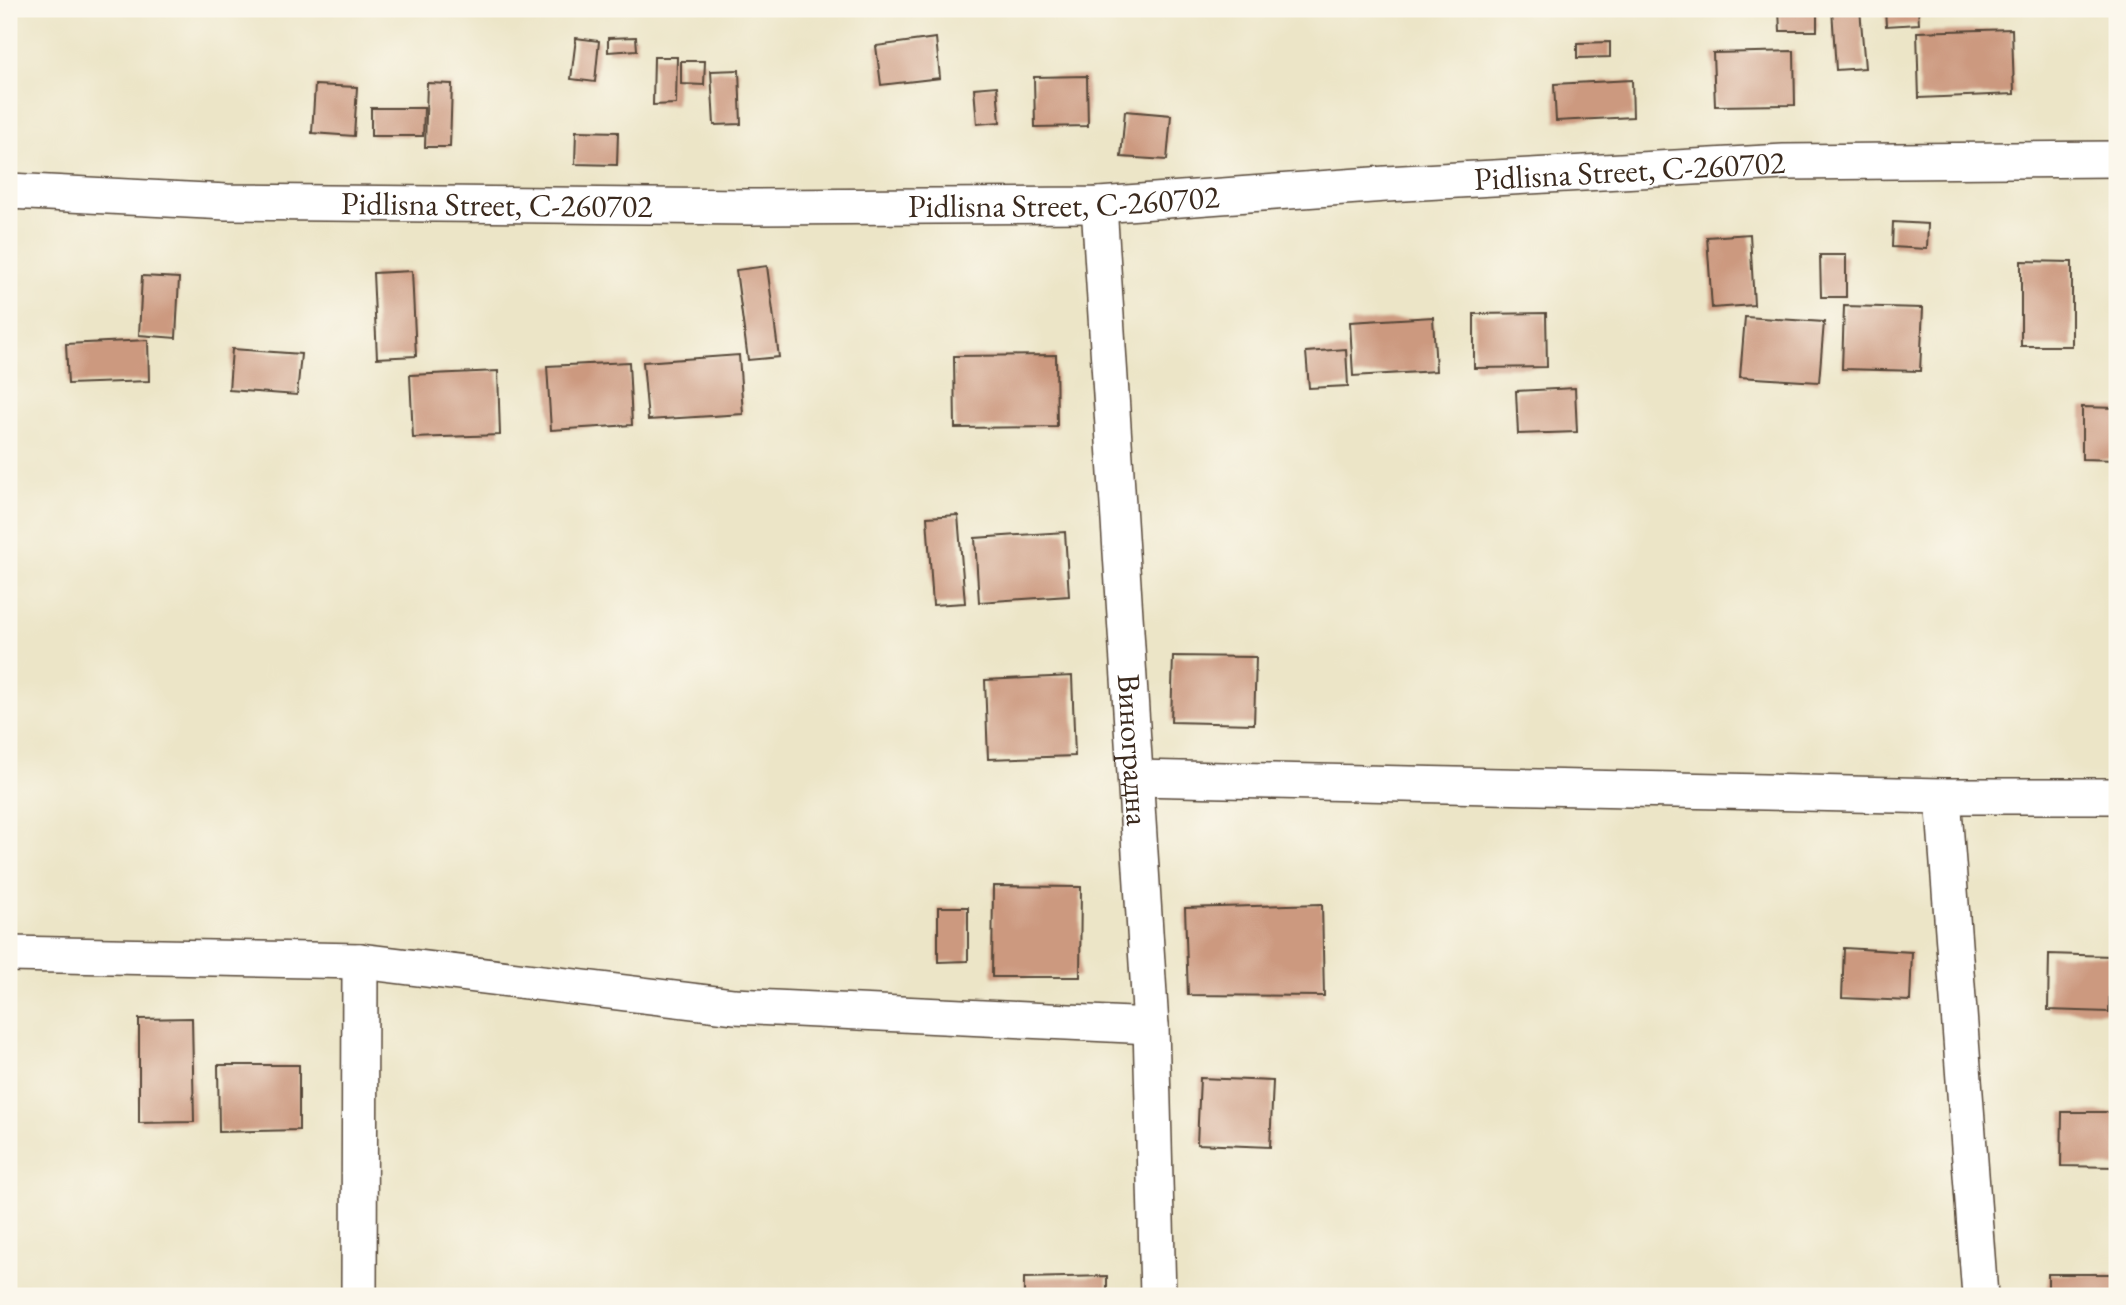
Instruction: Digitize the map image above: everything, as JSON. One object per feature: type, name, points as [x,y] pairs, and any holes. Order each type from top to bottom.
[{"type":"street","name":"Pidlisna Street, С-260702","points":[[9,191],[227,202],[736,206],[1099,205],[1386,184],[1784,162],[2117,159]]},
{"type":"street","name":"Виноградна","points":[[1099,205],[1151,1026],[1158,1296]]},
{"type":"street","points":[[1136,778],[1943,796],[2117,796]]},
{"type":"street","points":[[1943,796],[1980,1296]]},
{"type":"street","points":[[9,954],[360,961],[734,1006],[1151,1026]]},
{"type":"street","points":[[359,1296],[360,961]]},
{"type":"building","points":[[1779,9],[1817,9],[1817,31],[1780,31]]},
{"type":"building","points":[[1832,9],[1860,9],[1865,68],[1836,70]]},
{"type":"building","points":[[1885,9],[1918,9],[1919,24],[1886,26]]},
{"type":"building","points":[[2012,29],[2014,94],[1919,98],[1917,32]]},
{"type":"building","points":[[636,37],[637,50],[608,52],[608,38]]},
{"type":"building","points":[[576,38],[599,41],[595,82],[571,79]]},
{"type":"building","points":[[936,38],[940,78],[881,85],[876,46]]},
{"type":"building","points":[[1610,42],[1610,57],[1577,58],[1577,43]]},
{"type":"building","points":[[1794,51],[1795,105],[1715,106],[1713,53]]},
{"type":"building","points":[[654,57],[677,57],[676,104],[653,105]]},
{"type":"building","points":[[681,61],[705,61],[704,85],[681,84]]},
{"type":"building","points":[[739,70],[741,124],[714,125],[711,71]]},
{"type":"building","points":[[1087,76],[1088,126],[1035,127],[1034,77]]},
{"type":"building","points":[[1632,80],[1633,117],[1556,121],[1554,84]]},
{"type":"building","points":[[427,83],[452,84],[450,147],[425,147]]},
{"type":"building","points":[[315,85],[357,87],[354,136],[312,133]]},
{"type":"building","points":[[997,86],[1000,122],[977,124],[974,88]]},
{"type":"building","points":[[371,108],[424,108],[423,136],[371,136]]},
{"type":"building","points":[[1125,111],[1171,115],[1167,160],[1121,157]]},
{"type":"building","points":[[576,131],[618,132],[617,165],[575,164]]},
{"type":"building","points":[[1893,222],[1928,224],[1927,249],[1892,247]]},
{"type":"building","points":[[1750,234],[1754,305],[1712,308],[1707,237]]},
{"type":"building","points":[[1820,255],[1846,255],[1846,297],[1821,297]]},
{"type":"building","points":[[2021,261],[2072,262],[2072,346],[2021,346]]},
{"type":"building","points":[[767,266],[779,357],[748,360],[736,270]]},
{"type":"building","points":[[412,271],[416,356],[377,358],[373,273]]},
{"type":"building","points":[[142,276],[179,278],[176,338],[139,335]]},
{"type":"building","points":[[1844,306],[1923,308],[1920,371],[1842,369]]},
{"type":"building","points":[[1546,313],[1547,367],[1474,368],[1474,314]]},
{"type":"building","points":[[1433,317],[1436,371],[1353,376],[1350,322]]},
{"type":"building","points":[[1745,317],[1824,322],[1819,382],[1740,377]]},
{"type":"building","points":[[148,340],[149,381],[68,384],[66,344]]},
{"type":"building","points":[[232,349],[301,354],[297,395],[229,390]]},
{"type":"building","points":[[1346,349],[1348,386],[1309,388],[1306,352]]},
{"type":"building","points":[[739,355],[743,414],[648,420],[643,362]]},
{"type":"building","points":[[1056,355],[1057,427],[955,428],[954,356]]},
{"type":"building","points":[[629,362],[632,425],[551,430],[547,366]]},
{"type":"building","points":[[498,371],[500,435],[413,438],[410,375]]},
{"type":"building","points":[[1575,388],[1577,432],[1518,434],[1516,391]]},
{"type":"building","points":[[2082,407],[2117,408],[2117,460],[2082,459]]},
{"type":"building","points":[[958,515],[965,603],[933,605],[927,517]]},
{"type":"building","points":[[1065,532],[1069,596],[979,602],[975,538]]},
{"type":"building","points":[[1173,656],[1256,657],[1254,724],[1171,722]]},
{"type":"building","points":[[1072,676],[1075,756],[988,759],[985,680]]},
{"type":"building","points":[[993,886],[1081,887],[1080,977],[992,977]]},
{"type":"building","points":[[1322,904],[1324,996],[1188,995],[1185,908]]},
{"type":"building","points":[[938,907],[968,907],[968,961],[938,962]]},
{"type":"building","points":[[1844,948],[1912,952],[1910,1001],[1842,998]]},
{"type":"building","points":[[2049,954],[2111,956],[2109,1012],[2048,1010]]},
{"type":"building","points":[[192,1018],[194,1122],[139,1123],[139,1019]]},
{"type":"building","points":[[218,1065],[299,1065],[299,1130],[219,1132]]},
{"type":"building","points":[[1200,1078],[1273,1081],[1270,1147],[1197,1144]]},
{"type":"building","points":[[2062,1112],[2117,1112],[2117,1167],[2061,1166]]},
{"type":"building","points":[[2048,1274],[2117,1274],[2117,1296],[2048,1296]]},
{"type":"building","points":[[1107,1276],[1107,1296],[1024,1296],[1024,1278]]}]
